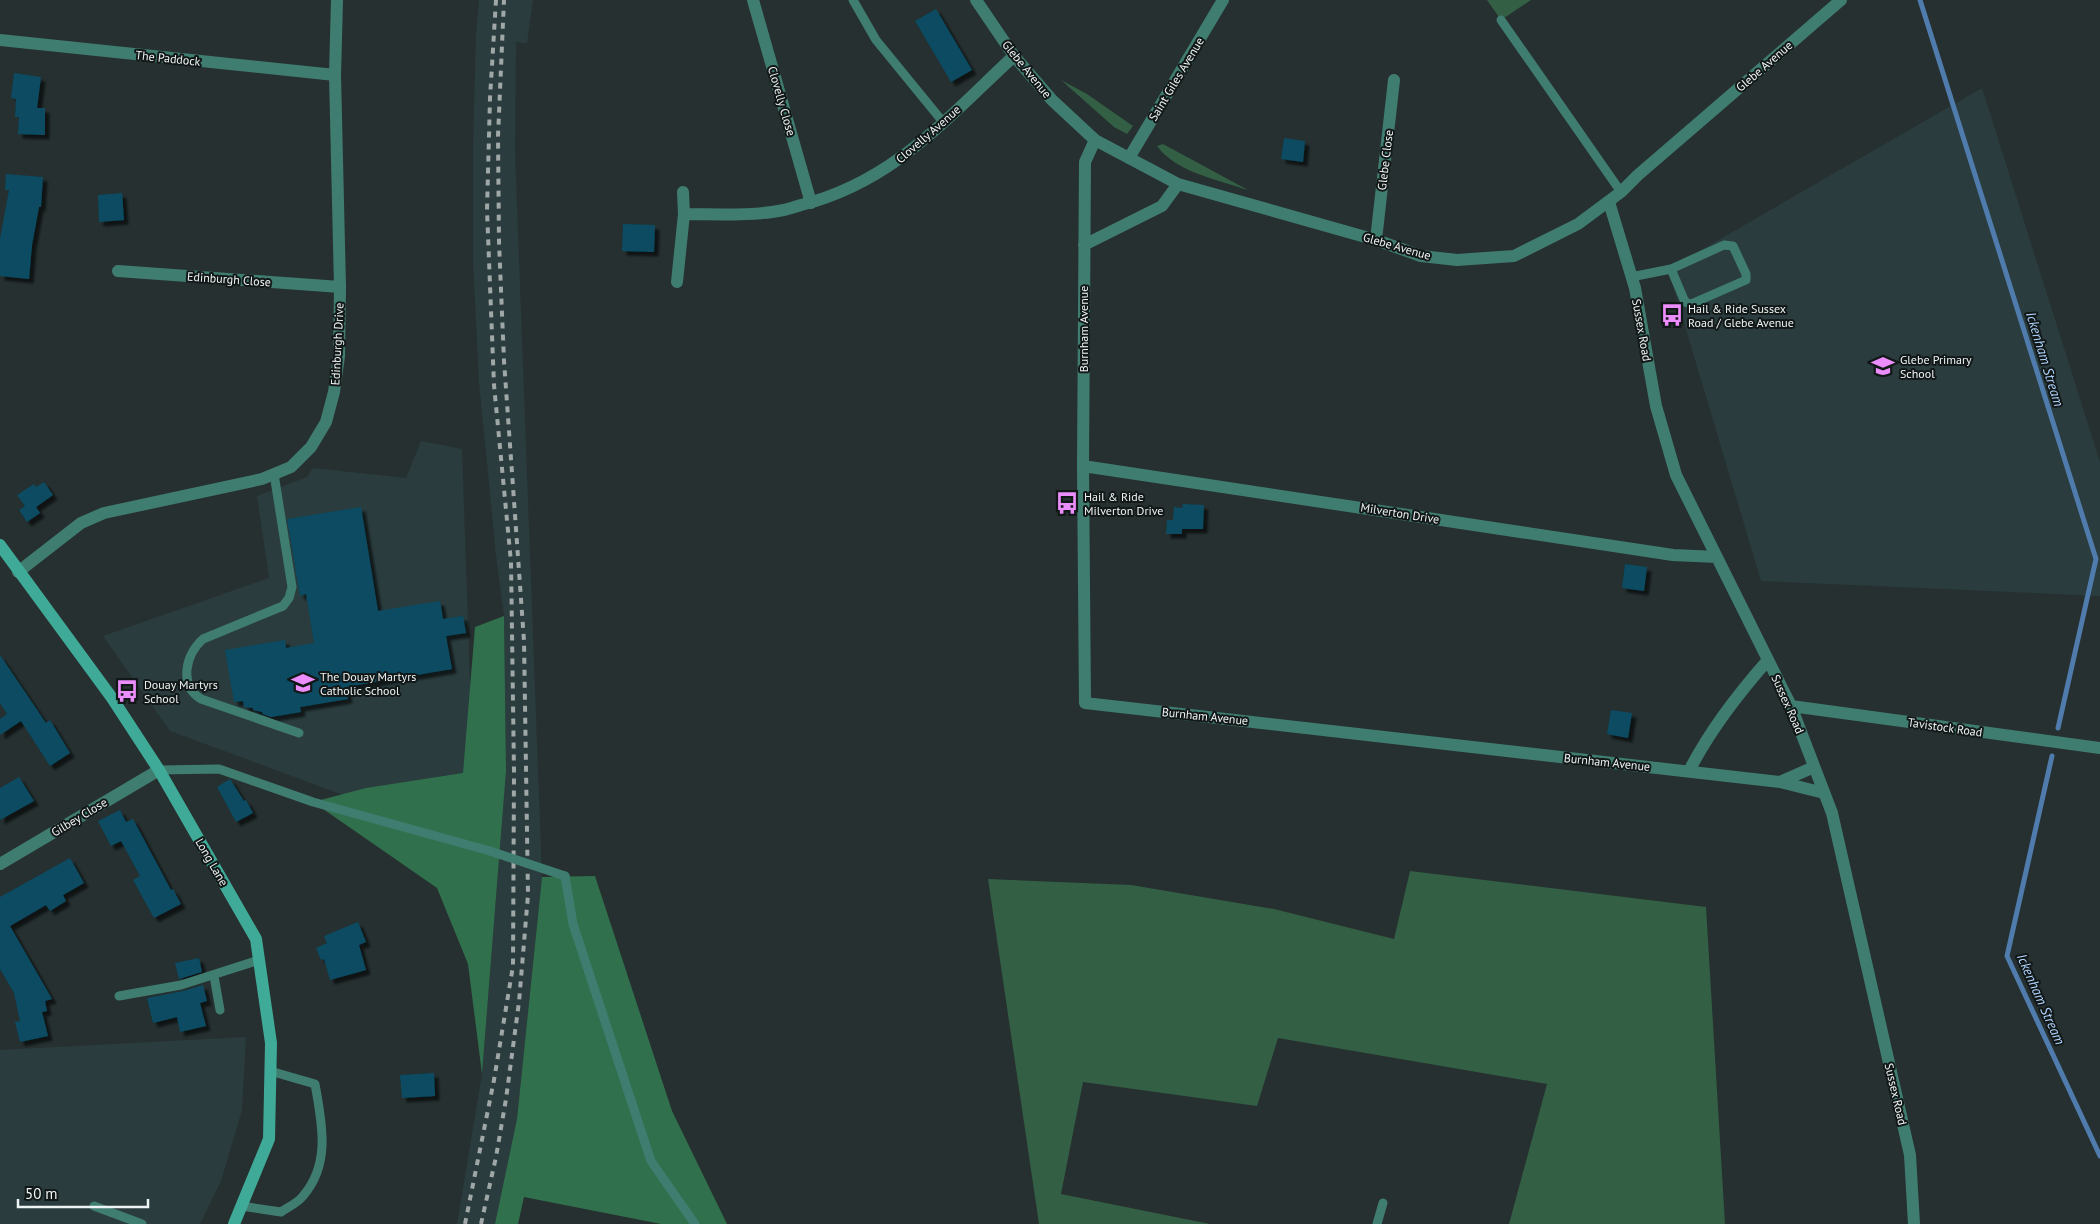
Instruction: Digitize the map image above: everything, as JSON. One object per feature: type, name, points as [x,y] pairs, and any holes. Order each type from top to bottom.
[{"type":"main road","name":"Long Lane","points":[[0,545],[112,698],[159,770],[256,939],[270,1043],[269,1140],[234,1224]]},
{"type":"street","name":"Edinburgh Drive","points":[[18,572],[81,523],[104,512],[262,479],[291,467],[311,447],[326,422],[334,392],[339,356],[340,287],[335,75],[337,0]]},
{"type":"street","name":"Clovelly Close","points":[[753,0],[811,203]]},
{"type":"street","name":"Saint Giles Avenue","points":[[1128,158],[1223,0]]},
{"type":"street","name":"Glebe Avenue","points":[[978,1],[1014,56],[1052,100],[1095,140],[1128,158],[1178,184],[1376,240],[1421,256],[1456,260],[1514,256],[1578,224],[1621,192],[1638,175],[1841,0]]},
{"type":"street","name":"The Paddock","points":[[0,40],[335,75]]},
{"type":"street","name":"Clovelly Avenue","points":[[684,214],[772,212],[811,203],[848,190],[878,174],[908,154],[1014,56]]},
{"type":"street","name":"Glebe Close","points":[[1376,240],[1394,80]]},
{"type":"street","name":"Burnham Avenue","points":[[1095,140],[1085,162],[1083,466],[1085,703],[1780,782],[1824,793]]},
{"type":"street","points":[[1084,245],[1162,206],[1178,184]]},
{"type":"street","points":[[677,282],[684,214],[683,192]]},
{"type":"street","name":"Sussex Road","points":[[1609,202],[1631,277],[1656,406],[1676,475],[1791,706],[1835,823],[1910,1156],[1914,1224]]},
{"type":"street","name":"Edinburgh Close","points":[[118,271],[340,287]]},
{"type":"street","name":"Milverton Drive","points":[[1083,466],[1673,554],[1717,557]]},
{"type":"street","points":[[1689,771],[1700,749],[1734,700],[1768,660]]},
{"type":"street","name":"Tavistock Road","points":[[1791,706],[2100,748]]},
{"type":"street","points":[[1780,782],[1814,767]]},
{"type":"street","name":"Gilbey Close","points":[[0,864],[159,770]]},
{"type":"lane","points":[[853,0],[876,40],[943,122]]},
{"type":"lane","points":[[1501,20],[1621,192]]},
{"type":"lane","points":[[1631,277],[1671,268],[1724,245],[1733,246],[1746,274],[1746,280],[1691,304],[1685,302],[1671,268]]},
{"type":"lane","points":[[274,474],[292,587],[290,598],[283,606],[203,639],[194,647],[188,658],[187,677],[192,690],[201,699],[299,733]]},
{"type":"lane","points":[[159,770],[219,768],[313,802],[490,851],[565,876],[573,924],[651,1161],[695,1224]]},
{"type":"lane","points":[[119,996],[181,986],[258,960]]},
{"type":"lane","points":[[214,976],[220,1010]]},
{"type":"lane","points":[[241,1206],[281,1212],[303,1197],[321,1166],[322,1124],[315,1084],[270,1071]]},
{"type":"lane","points":[[1378,1224],[1383,1203]]},
{"type":"lane","points":[[94,1206],[142,1224]]},
{"type":"shaded area","points":[[479,0],[533,0],[527,43],[516,42],[515,151],[542,877],[517,1119],[503,1193],[495,1224],[457,1224],[482,1074],[506,771],[504,616],[479,382],[473,261],[473,148],[476,34]]},
{"type":"shaded area","name":"Glebe Primary School","points":[[1982,88],[2100,462],[2100,596],[1761,581],[1668,269]]},
{"type":"shaded area","name":"The Douay Martyrs Catholic School","points":[[421,441],[462,449],[472,742],[473,843],[170,731],[103,636],[269,578],[257,496],[307,477],[313,468],[406,478]]},
{"type":"shaded area","points":[[246,1037],[242,1110],[221,1181],[200,1224],[0,1224],[0,1050]]},
{"type":"green space","points":[[1487,0],[1531,0],[1501,20]]},
{"type":"green space","points":[[1061,80],[1087,94],[1133,126],[1127,134],[1114,127]]},
{"type":"green space","points":[[1163,144],[1248,190],[1186,169],[1165,155],[1157,146]]},
{"type":"green space","points":[[504,616],[506,771],[482,1074],[468,964],[437,888],[313,802],[366,788],[463,773],[475,627]]},
{"type":"green space","points":[[1410,871],[1706,907],[1725,1224],[1509,1224],[1547,1084],[1278,1038],[1257,1106],[1083,1082],[1061,1194],[1210,1224],[1039,1224],[988,879],[1131,885],[1274,909],[1394,939]]},
{"type":"green space","points":[[595,876],[672,1111],[727,1224],[661,1224],[524,1197],[518,1224],[495,1224],[517,1119],[542,877]]},
{"type":"building","points":[[936,9],[972,70],[951,82],[915,21]]},
{"type":"building","points":[[14,73],[41,77],[37,108],[45,108],[45,135],[18,134],[19,117],[15,117],[16,99],[11,98]]},
{"type":"building","points":[[1284,138],[1305,141],[1303,162],[1281,159]]},
{"type":"building","points":[[6,174],[43,177],[41,207],[39,207],[32,245],[29,279],[0,276],[0,239],[9,190],[5,190]]},
{"type":"building","points":[[122,193],[124,220],[99,222],[98,195]]},
{"type":"building","points":[[623,224],[655,225],[654,252],[622,251]]},
{"type":"building","points":[[44,482],[53,495],[36,507],[40,513],[27,522],[19,510],[25,506],[17,495],[34,484],[36,487]]},
{"type":"building","points":[[1183,504],[1204,505],[1203,529],[1182,529],[1182,534],[1166,534],[1167,520],[1173,520],[1174,507],[1182,508]]},
{"type":"building","points":[[361,507],[378,611],[440,601],[443,619],[463,616],[466,633],[446,636],[452,669],[346,687],[348,699],[300,707],[301,712],[271,717],[253,710],[253,708],[244,707],[243,701],[234,702],[225,650],[285,640],[286,648],[314,643],[306,594],[300,596],[287,519]]},
{"type":"building","points":[[1625,564],[1647,567],[1644,591],[1622,588]]},
{"type":"building","points":[[0,655],[46,723],[50,720],[70,753],[50,766],[21,721],[0,735],[0,719],[7,714],[0,703]]},
{"type":"building","points":[[1611,710],[1632,713],[1628,738],[1607,734]]},
{"type":"building","points":[[19,777],[34,801],[0,820],[0,788]]},
{"type":"building","points":[[230,779],[253,813],[236,822],[217,787]]},
{"type":"building","points":[[120,810],[126,822],[133,819],[171,890],[173,889],[181,904],[154,918],[133,880],[140,876],[121,841],[111,846],[98,821]]},
{"type":"building","points":[[70,858],[84,883],[63,895],[66,901],[50,911],[46,905],[10,926],[52,999],[45,1001],[47,1011],[42,1012],[48,1036],[20,1042],[15,1022],[20,1021],[14,993],[0,969],[0,897]]},
{"type":"building","points":[[358,922],[366,942],[359,945],[366,970],[330,980],[324,959],[321,960],[316,948],[327,943],[324,936]]},
{"type":"building","points":[[199,958],[202,972],[179,979],[175,963]]},
{"type":"building","points":[[203,985],[207,1001],[200,1003],[206,1026],[180,1032],[177,1017],[153,1023],[147,998]]},
{"type":"building","points":[[434,1073],[435,1096],[402,1098],[400,1075]]},
{"type":"waterway","name":"Ickenham Stream","points":[[1920,0],[2096,559],[2058,728]]},
{"type":"waterway","name":"Ickenham Stream","points":[[2052,756],[2007,956],[2100,1156]]},
{"type":"railway","points":[[465,1224],[494,1080],[513,966],[514,772],[511,562],[494,385],[487,210],[490,98],[496,0]]},
{"type":"railway","points":[[481,1224],[496,1157],[506,1099],[519,1002],[528,895],[524,641],[504,361],[499,242],[498,136],[504,0]]},
{"type":"place","name":"Hail & Ride Sussex Road / Glebe Avenue","points":[[1672,315]]},
{"type":"place","name":"Glebe Primary School","points":[[1883,366]]},
{"type":"place","name":"Hail & Ride Milverton Drive","points":[[1067,503]]},
{"type":"place","name":"The Douay Martyrs Catholic School","points":[[303,683]]},
{"type":"place","name":"Douay Martyrs School","points":[[127,691]]}]
